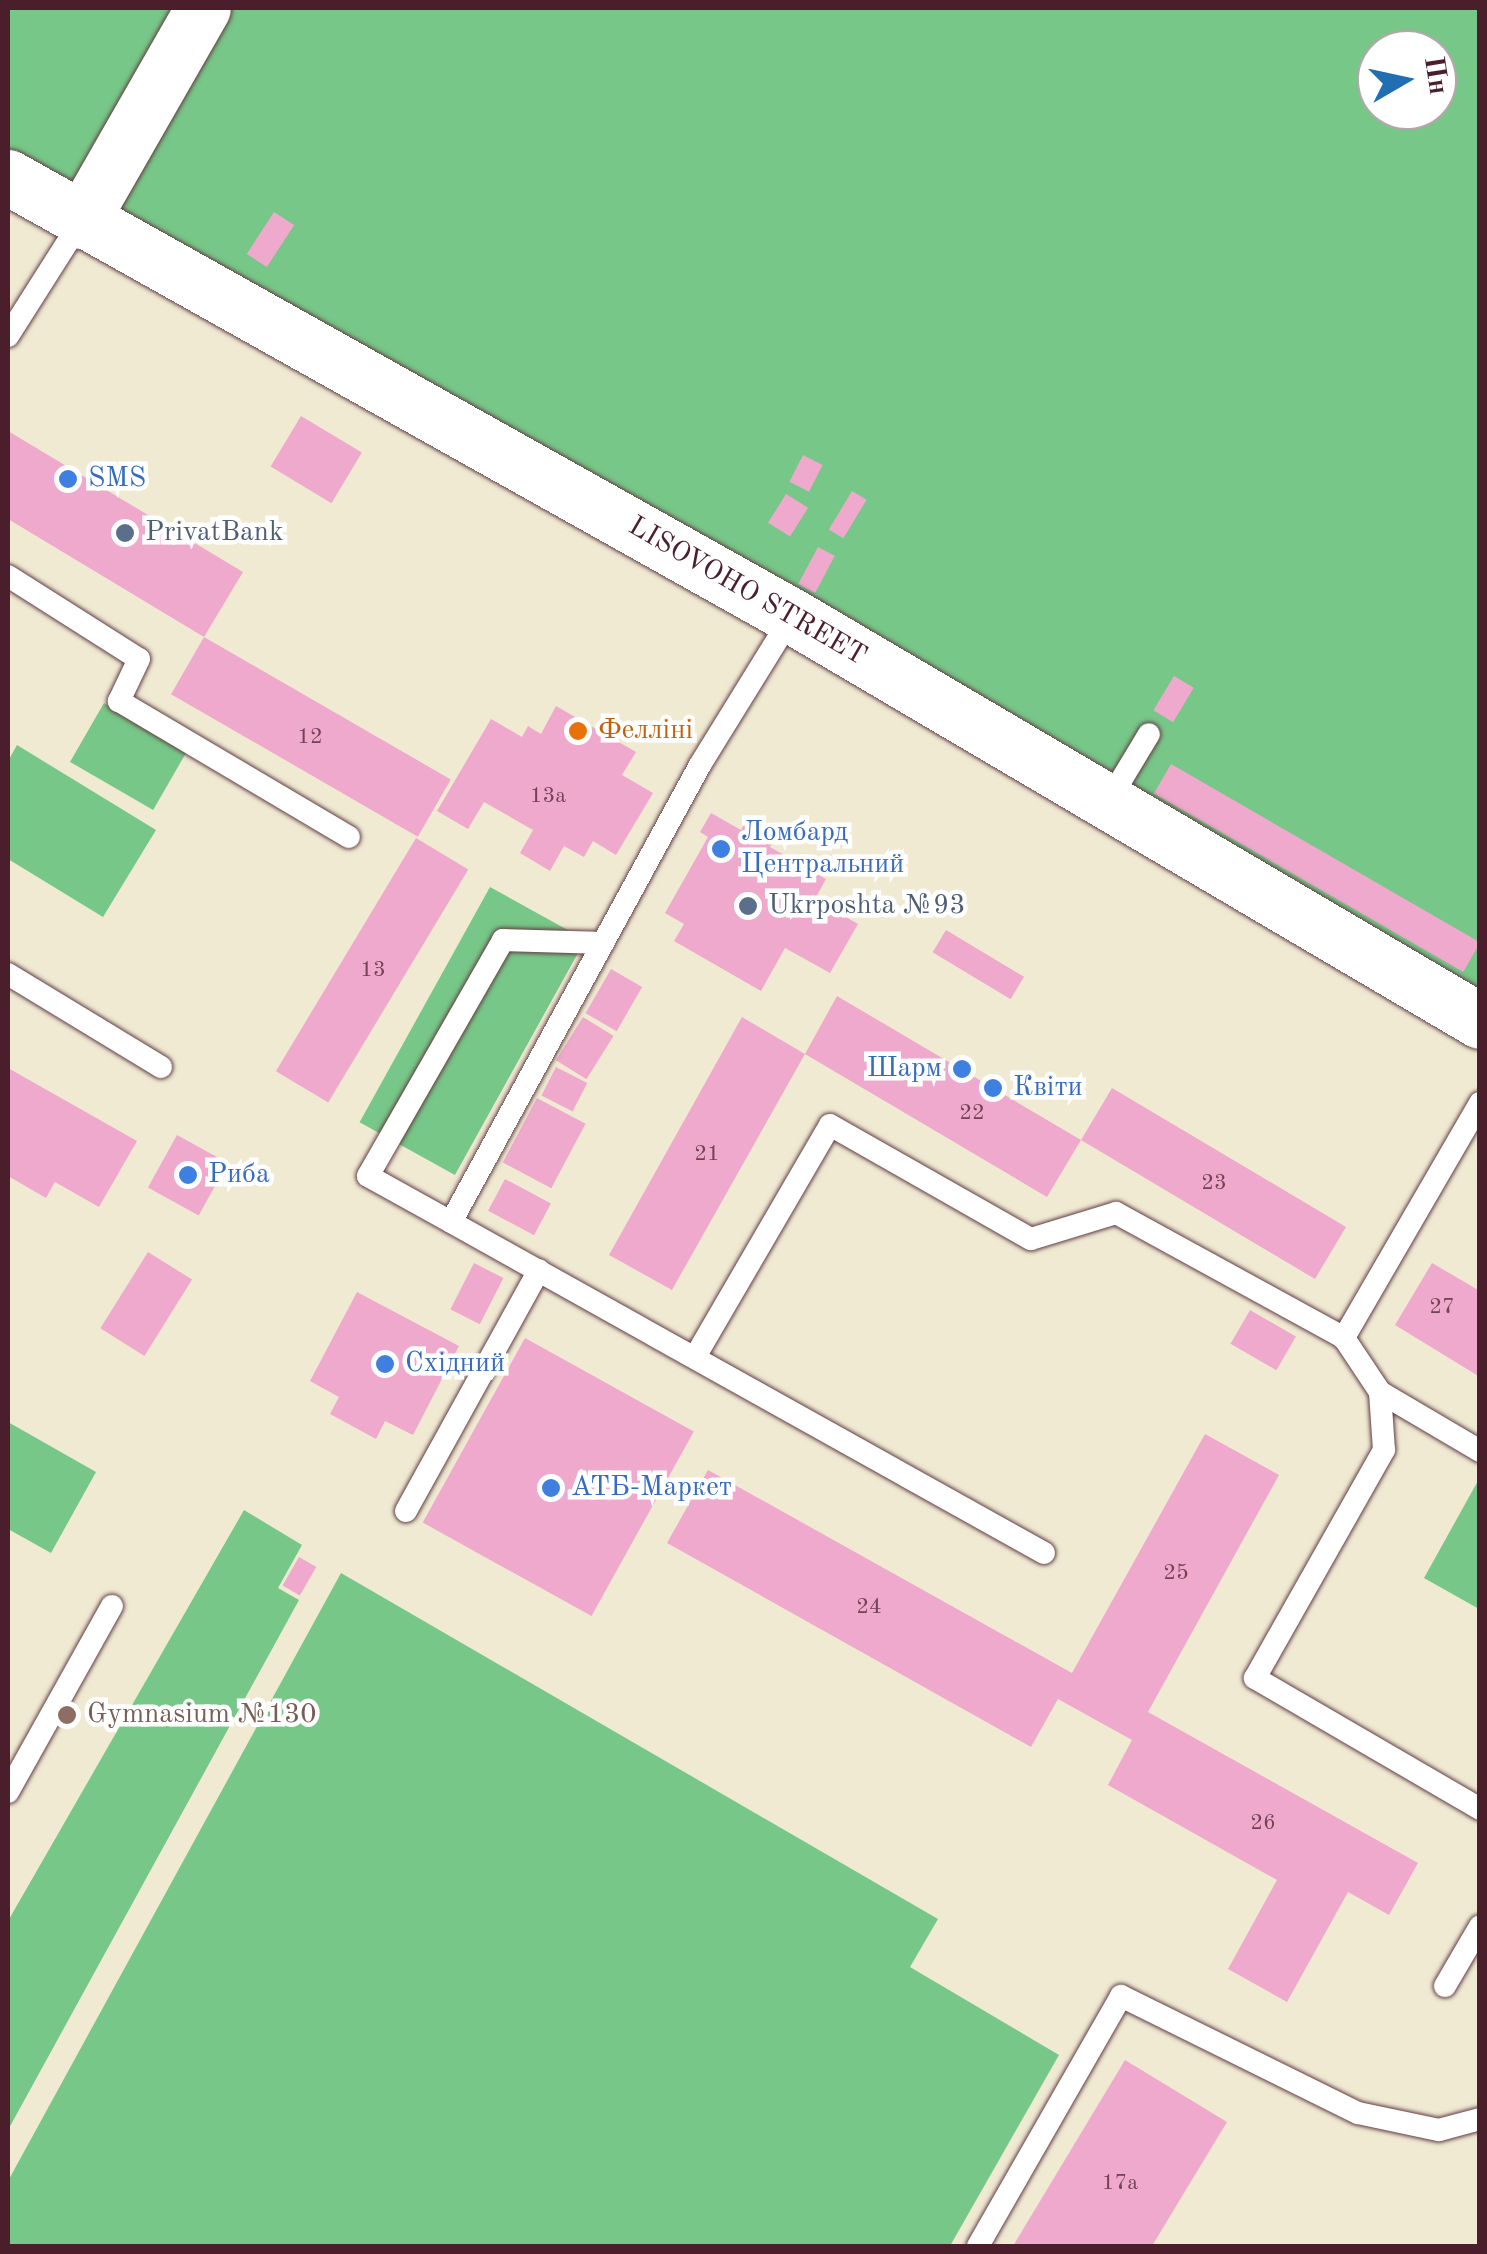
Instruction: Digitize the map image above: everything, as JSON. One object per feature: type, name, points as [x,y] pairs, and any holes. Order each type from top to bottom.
[{"type":"street","points":[[81,221],[204,8]]},
{"type":"street","name":"LISOVOHO STREET","points":[[8,177],[792,616],[1107,805],[1480,1021]]},
{"type":"lane","points":[[8,336],[81,221]]},
{"type":"lane","points":[[8,576],[139,659],[119,701],[349,837]]},
{"type":"lane","points":[[451,1222],[603,943],[792,616]]},
{"type":"lane","points":[[1107,805],[1149,734]]},
{"type":"lane","points":[[603,943],[503,940],[368,1176],[1044,1552]]},
{"type":"lane","points":[[8,974],[161,1067]]},
{"type":"lane","points":[[1344,1338],[1480,1103]]},
{"type":"lane","points":[[695,1356],[830,1125],[1031,1239],[1116,1213],[1344,1338],[1380,1392],[1480,1451]]},
{"type":"lane","points":[[406,1512],[539,1270]]},
{"type":"lane","points":[[1380,1392],[1384,1450],[1255,1678],[1480,1809]]},
{"type":"lane","points":[[8,1792],[112,1606]]},
{"type":"lane","points":[[1445,1986],[1480,1926]]},
{"type":"lane","points":[[978,2246],[1121,1996],[1358,2112],[1439,2130],[1480,2118]]},
{"type":"green space","points":[[8,8],[1479,8],[1479,1021],[8,177]]},
{"type":"green space","points":[[104,703],[187,751],[153,810],[70,762]]},
{"type":"green space","points":[[17,745],[156,830],[103,917],[8,859],[8,761]]},
{"type":"green space","points":[[490,887],[585,940],[455,1175],[360,1122]]},
{"type":"green space","points":[[8,1422],[96,1472],[51,1553],[8,1529]]},
{"type":"green space","points":[[1479,1479],[1479,1609],[1424,1578]]},
{"type":"green space","points":[[244,1510],[302,1545],[278,1588],[299,1600],[8,2130],[8,1921]]},
{"type":"green space","points":[[341,1573],[938,1919],[910,1967],[1059,2055],[950,2246],[8,2246],[8,2181]]},
{"type":"building","points":[[274,212],[294,225],[267,267],[247,254]]},
{"type":"building","points":[[301,416],[362,453],[331,503],[271,467]]},
{"type":"building","points":[[8,431],[243,572],[204,637],[8,519]]},
{"type":"building","points":[[803,455],[823,465],[809,492],[789,482]]},
{"type":"building","points":[[852,491],[867,500],[843,538],[829,530]]},
{"type":"building","points":[[786,494],[808,508],[790,537],[768,523]]},
{"type":"building","points":[[818,547],[835,556],[815,593],[798,584]]},
{"type":"building","points":[[204,637],[451,780],[418,837],[171,694]]},
{"type":"building","points":[[1174,676],[1194,688],[1173,722],[1153,710]]},
{"type":"building","points":[[556,706],[636,752],[622,775],[653,793],[616,855],[593,841],[584,857],[564,846],[550,871],[520,853],[533,830],[484,802],[468,829],[437,811],[491,719],[522,737],[528,726],[541,734]]},
{"type":"building","points":[[1171,764],[1480,942],[1463,972],[1154,793]]},
{"type":"building","name":"Ukrposhta №93","points":[[711,813],[741,830],[749,816],[779,832],[770,847],[826,879],[815,899],[858,924],[830,973],[785,948],[761,991],[674,941],[684,924],[665,913],[708,837],[700,832]]},
{"type":"building","points":[[416,838],[468,869],[328,1103],[276,1071]]},
{"type":"building","points":[[946,930],[1024,977],[1011,999],[933,952]]},
{"type":"building","points":[[611,969],[642,987],[617,1031],[586,1013]]},
{"type":"building","points":[[837,996],[1081,1140],[1047,1197],[805,1054]]},
{"type":"building","points":[[583,1017],[614,1036],[587,1079],[556,1060]]},
{"type":"building","points":[[742,1017],[805,1054],[672,1290],[609,1255]]},
{"type":"building","points":[[556,1067],[587,1083],[573,1111],[541,1096]]},
{"type":"building","points":[[8,1068],[137,1141],[99,1207],[55,1182],[46,1198],[8,1176]]},
{"type":"building","points":[[1112,1088],[1346,1227],[1315,1279],[1081,1140]]},
{"type":"building","points":[[537,1098],[586,1124],[551,1188],[503,1162]]},
{"type":"building","name":"Риба","points":[[177,1135],[228,1163],[199,1216],[148,1187]]},
{"type":"building","points":[[505,1179],[551,1203],[534,1235],[488,1211]]},
{"type":"building","points":[[148,1252],[192,1280],[144,1356],[100,1328]]},
{"type":"building","points":[[474,1263],[503,1278],[480,1324],[450,1309]]},
{"type":"building","points":[[1432,1263],[1480,1291],[1480,1377],[1395,1325]]},
{"type":"building","name":"Східний","points":[[357,1292],[459,1346],[413,1435],[385,1421],[376,1439],[330,1414],[339,1397],[310,1381]]},
{"type":"building","points":[[1250,1310],[1296,1336],[1276,1370],[1230,1344]]},
{"type":"building","name":"АТБ-Маркет","points":[[525,1338],[694,1432],[592,1616],[423,1523]]},
{"type":"building","points":[[1205,1434],[1279,1475],[1148,1712],[1418,1863],[1389,1915],[1348,1892],[1287,2002],[1228,1969],[1277,1880],[1108,1785],[1132,1740],[1058,1699],[1031,1747],[667,1543],[708,1470],[1072,1673]]},
{"type":"building","points":[[299,1557],[316,1567],[300,1596],[282,1586]]},
{"type":"building","points":[[1125,2060],[1227,2122],[1152,2246],[1013,2246]]},
{"type":"place","name":"SMS","points":[[68,479]]},
{"type":"place","name":"PrivatBank","points":[[125,533]]},
{"type":"place","name":"Фелліні","points":[[578,731]]},
{"type":"place","name":"Ломбард Центральний","points":[[721,849]]},
{"type":"place","name":"Ukrposhta №93","points":[[748,906]]},
{"type":"place","name":"Шарм","points":[[962,1069]]},
{"type":"place","name":"Квіти","points":[[993,1088]]},
{"type":"place","name":"Риба","points":[[188,1175]]},
{"type":"place","name":"Східний","points":[[385,1364]]},
{"type":"place","name":"АТБ-Маркет","points":[[551,1488]]},
{"type":"place","name":"Gymnasium №130","points":[[67,1715]]}]
